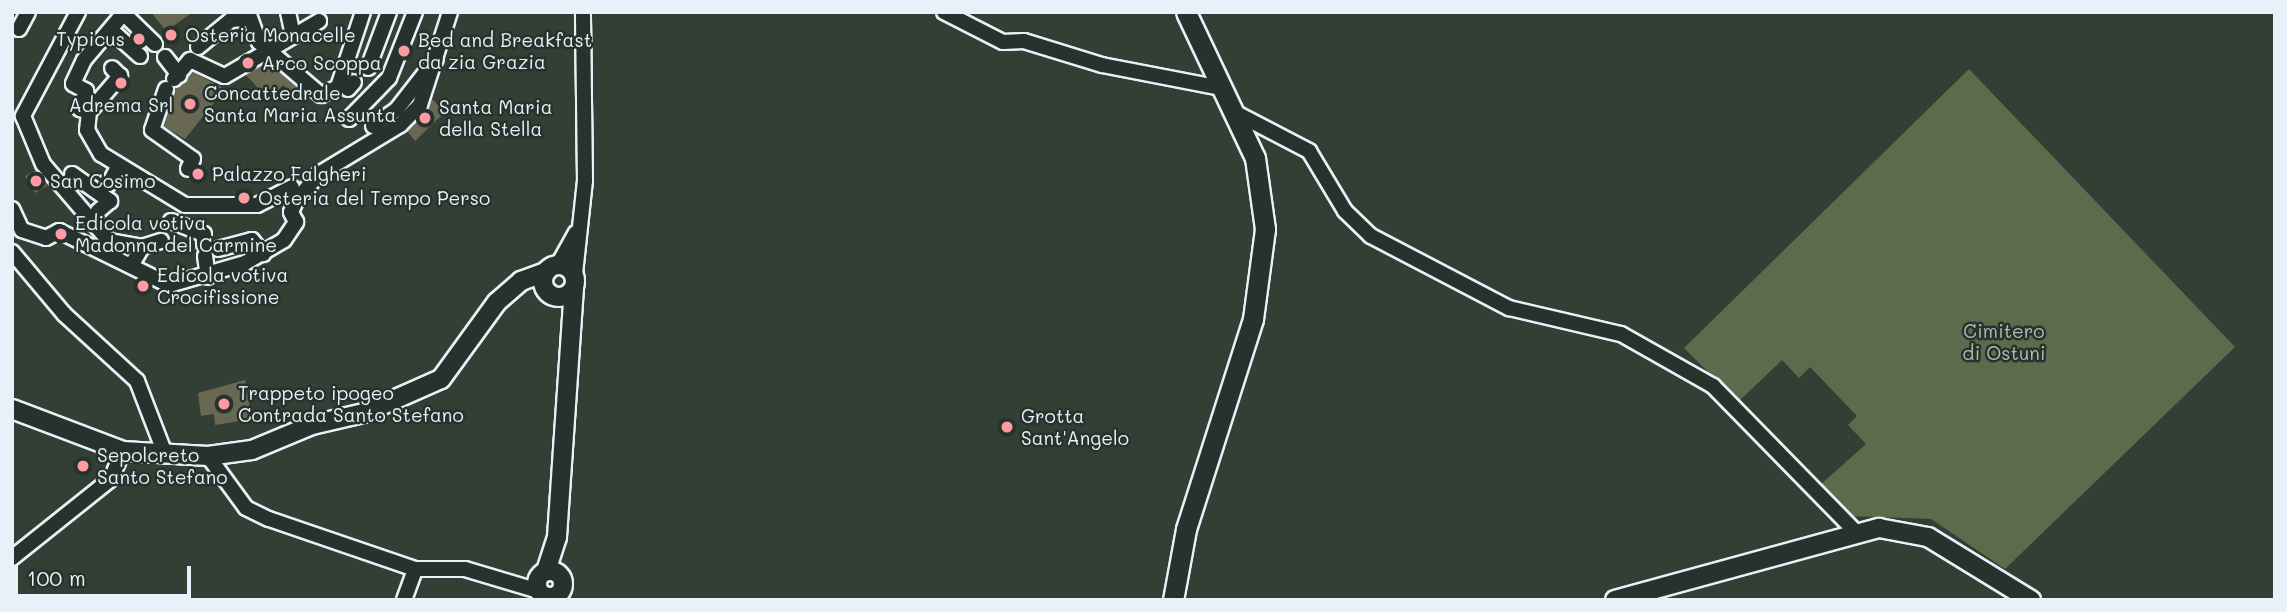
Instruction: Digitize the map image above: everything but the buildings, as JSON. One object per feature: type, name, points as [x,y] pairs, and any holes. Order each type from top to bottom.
[{"type":"main road","points":[[1173,600],[1186,529],[1253,319],[1265,229],[1255,158],[1186,12]]},
{"type":"street","points":[[19,29],[28,12]]},
{"type":"street","points":[[78,12],[23,116],[53,178],[109,248],[131,267],[169,285],[208,277],[263,254],[290,231],[297,219],[291,212],[327,168],[400,125],[427,93],[450,12]]},
{"type":"street","points":[[288,12],[293,36]]},
{"type":"street","points":[[188,169],[193,159],[163,141],[153,123],[173,81],[231,20],[248,16],[264,48],[321,95],[338,87],[363,12]]},
{"type":"street","points":[[368,68],[389,12]]},
{"type":"street","points":[[349,119],[389,78],[415,12]]},
{"type":"street","points":[[563,287],[581,222],[583,12]]},
{"type":"street","points":[[944,12],[1003,42],[1024,41],[1101,65],[1222,88]]},
{"type":"street","points":[[89,112],[80,108],[86,91],[73,84],[123,13],[155,44]]},
{"type":"street","points":[[197,54],[225,76],[250,56],[319,21]]},
{"type":"street","points":[[111,30],[140,56]]},
{"type":"street","points":[[166,57],[173,81]]},
{"type":"street","points":[[373,126],[397,109],[437,59]]},
{"type":"street","points":[[116,72],[89,112],[90,138],[118,167],[177,202],[229,210],[257,205],[292,187]]},
{"type":"street","points":[[1234,112],[1309,151],[1345,211],[1371,236],[1509,308],[1620,334],[1713,386],[1855,531]]},
{"type":"street","points":[[105,187],[118,167]]},
{"type":"street","points":[[72,174],[105,187],[110,201],[98,211]]},
{"type":"street","points":[[177,202],[170,223],[204,234],[209,250],[208,277]]},
{"type":"street","points":[[15,221],[46,238],[59,231],[109,248],[142,247],[161,241]]},
{"type":"street","points":[[12,409],[123,451],[208,456],[266,446],[442,379],[497,302],[515,288],[552,268],[581,222]]},
{"type":"street","points":[[209,250],[252,240],[263,254]]},
{"type":"street","points":[[131,267],[142,247]]},
{"type":"street","points":[[12,252],[64,314],[137,381],[165,454]]},
{"type":"street","points":[[208,456],[246,508],[415,569],[465,569],[553,587],[572,323],[563,287],[552,268]]},
{"type":"street","points":[[552,268],[563,287]]},
{"type":"street","points":[[515,288],[563,287]]},
{"type":"street","points":[[12,558],[111,479],[123,451]]},
{"type":"street","points":[[1615,600],[1855,531],[1902,528],[1928,537],[2031,600]]},
{"type":"street","points":[[404,600],[415,569]]},
{"type":"green space","name":"Cimitero di Ostuni","points":[[1969,69],[2235,347],[2005,569],[1931,519],[1848,516],[1819,486],[1866,444],[1848,425],[1857,416],[1810,367],[1799,378],[1782,360],[1738,402],[1684,348]]},
{"type":"place","name":"Osteria Monacelle","points":[[171,35]]},
{"type":"place","name":"Typicus","points":[[139,39]]},
{"type":"place","name":"Bed and Breakfast da zia Grazia","points":[[404,51]]},
{"type":"place","name":"Arco Scoppa","points":[[248,63]]},
{"type":"place","name":"Adrema Srl","points":[[121,83]]},
{"type":"place","name":"Concattedrale Santa Maria Assunta","points":[[190,104]]},
{"type":"place","name":"Santa Maria della Stella","points":[[425,118]]},
{"type":"place","name":"Palazzo Falgheri","points":[[198,174]]},
{"type":"place","name":"San Cosimo","points":[[36,181]]},
{"type":"place","name":"Osteria del Tempo Perso","points":[[244,198]]},
{"type":"place","name":"Edicola votiva Madonna del Carmine","points":[[61,234]]},
{"type":"place","name":"Edicola votiva Crocifissione","points":[[143,286]]},
{"type":"place","name":"Trappeto ipogeo Contrada Santo Stefano","points":[[224,404]]},
{"type":"place","name":"Grotta Sant'Angelo","points":[[1007,427]]},
{"type":"place","name":"Sepolcreto Santo Stefano","points":[[83,466]]}]
